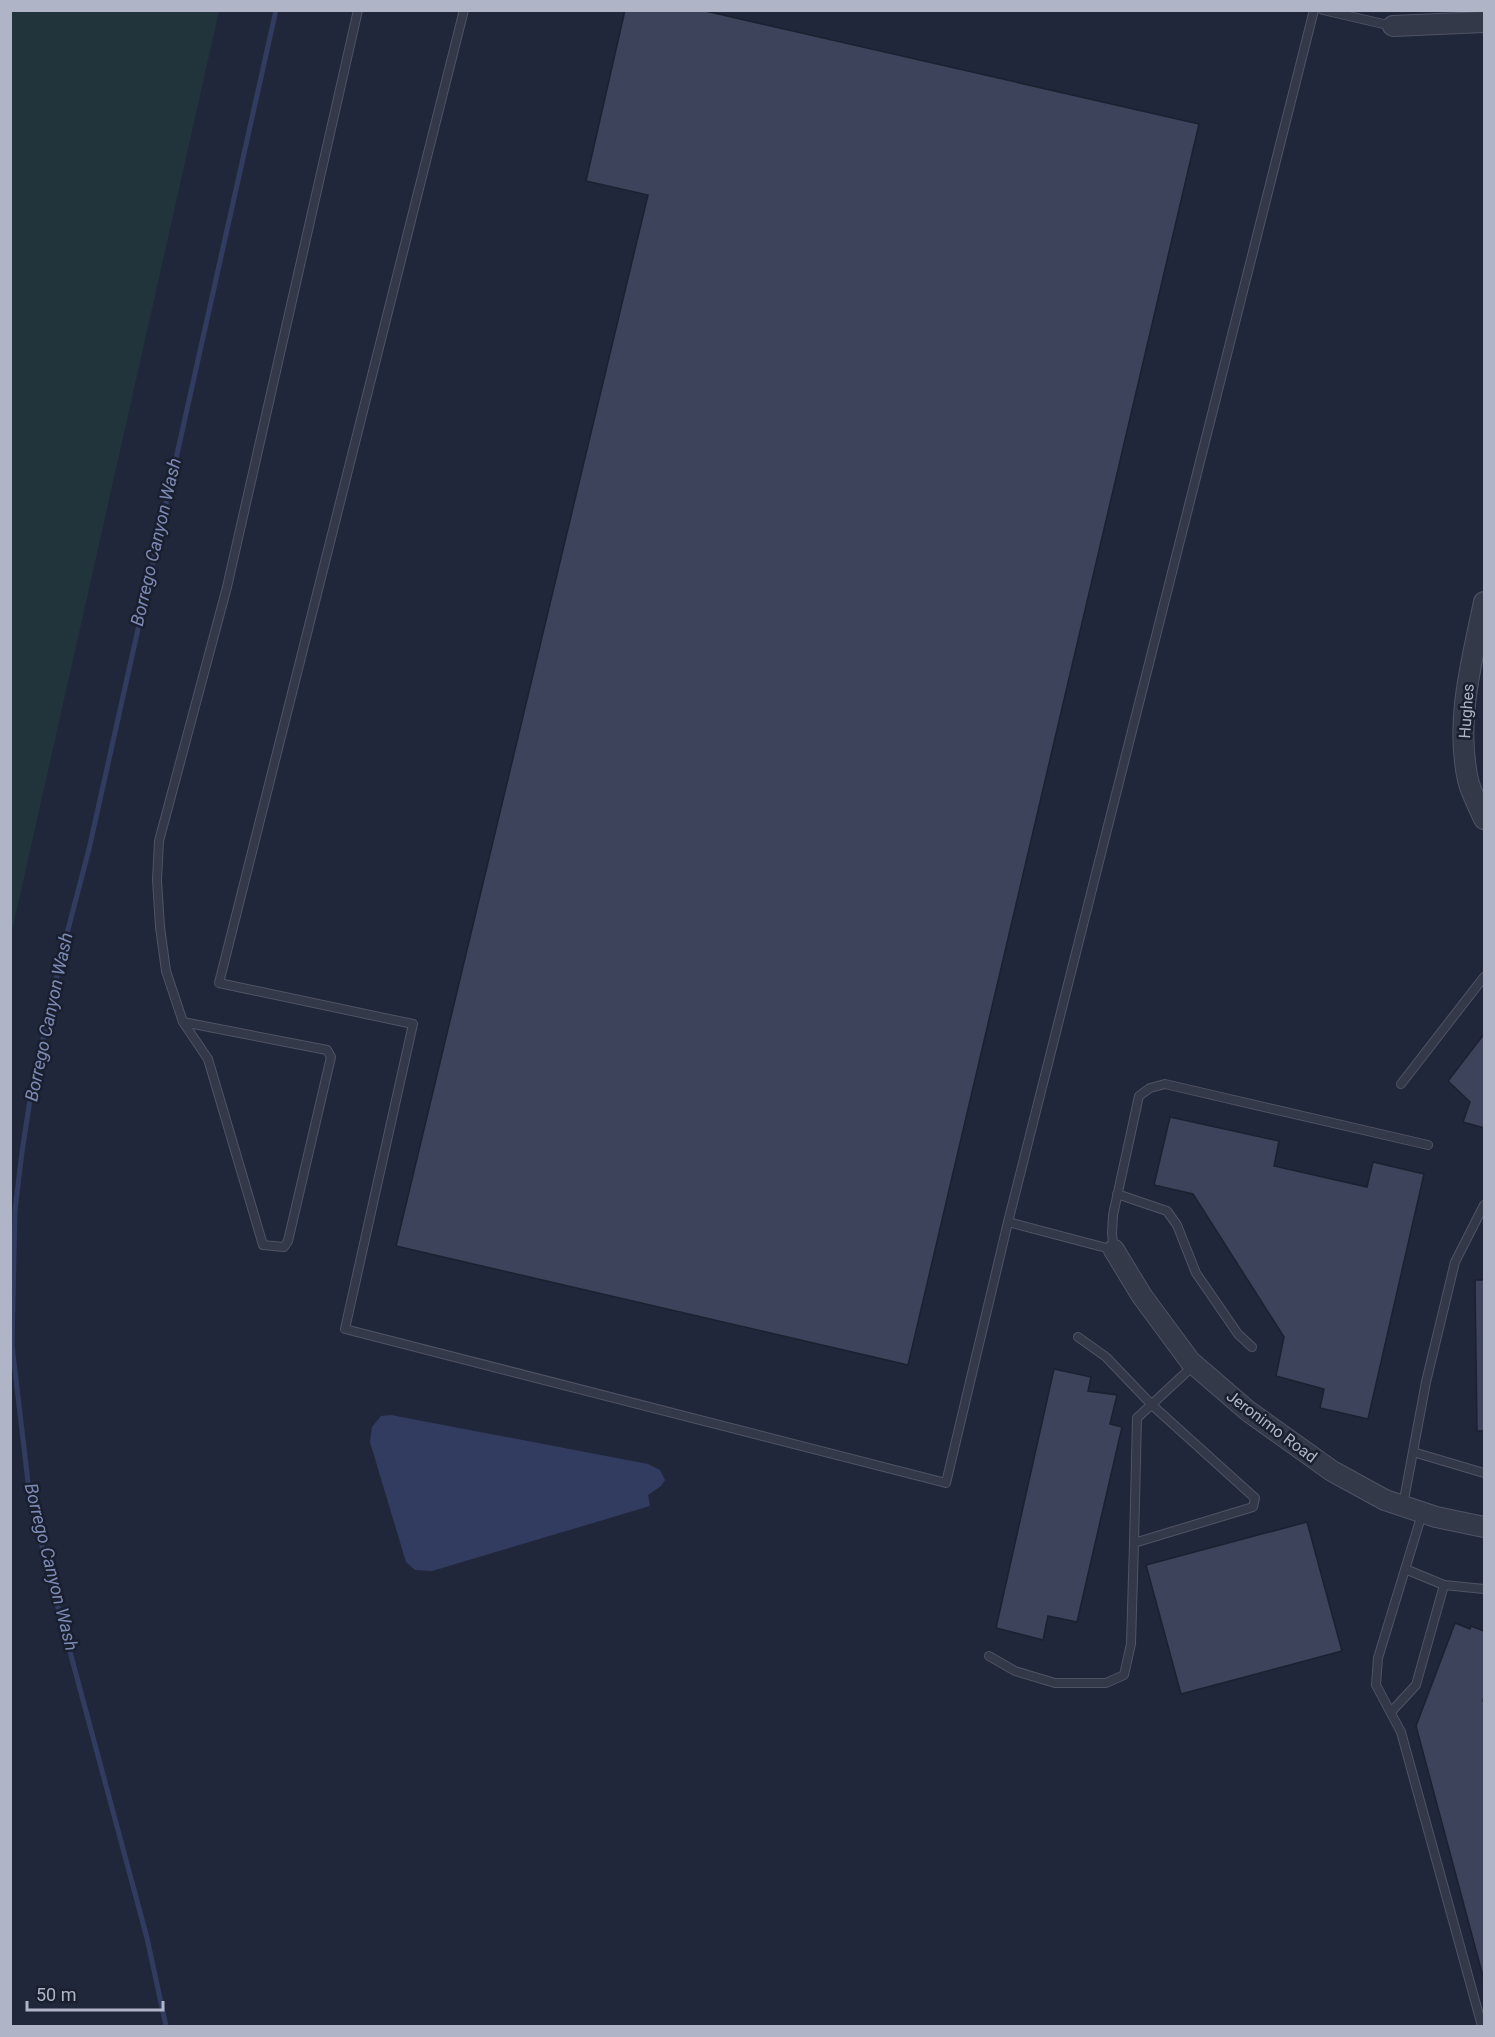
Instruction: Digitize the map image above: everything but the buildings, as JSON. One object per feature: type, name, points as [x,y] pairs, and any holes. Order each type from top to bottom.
[{"type":"street","points":[[1393,26],[1420,21],[1485,22]]},
{"type":"street","name":"Hughes","points":[[1485,602],[1468,677],[1462,732],[1468,782],[1485,819]]},
{"type":"street","name":"Jeronimo Road","points":[[1114,1250],[1142,1296],[1195,1365],[1248,1411],[1332,1471],[1386,1500],[1422,1512],[1485,1527]]},
{"type":"lane","points":[[183,1022],[327,1050],[331,1058],[288,1241],[284,1247],[263,1245],[208,1059],[183,1022],[166,971],[157,880],[159,841],[227,587],[358,10]]},
{"type":"lane","points":[[464,10],[219,983],[413,1024],[345,1329],[946,1484],[1008,1222],[1314,10]]},
{"type":"lane","points":[[1323,10],[1393,26]]},
{"type":"lane","points":[[1401,1084],[1485,977]]},
{"type":"lane","points":[[1008,1222],[1114,1250],[1113,1215],[1139,1096],[1150,1088],[1165,1084],[1428,1145]]},
{"type":"lane","points":[[1117,1194],[1167,1211],[1177,1225],[1196,1273],[1238,1334],[1252,1347]]},
{"type":"lane","points":[[1403,1506],[1426,1382],[1455,1262],[1485,1205]]},
{"type":"lane","points":[[1078,1337],[1106,1357],[1152,1404],[1255,1498],[1253,1507],[1134,1543]]},
{"type":"lane","points":[[989,1656],[1015,1671],[1055,1683],[1106,1683],[1124,1675],[1131,1644],[1137,1418],[1195,1365]]},
{"type":"lane","points":[[1413,1452],[1485,1473]]},
{"type":"lane","points":[[1422,1512],[1378,1658],[1376,1685],[1401,1732],[1482,2026]]},
{"type":"lane","points":[[1405,1569],[1444,1585],[1485,1589]]},
{"type":"lane","points":[[1391,1712],[1416,1685],[1444,1585]]},
{"type":"shaded area","points":[[10,11],[219,11],[11,935]]},
{"type":"water","points":[[391,1415],[648,1464],[660,1470],[665,1480],[661,1486],[648,1495],[650,1506],[432,1571],[415,1570],[406,1562],[370,1442],[372,1427],[381,1416]]},
{"type":"waterway","name":"Borrego Canyon Wash","points":[[166,2026],[147,1938],[44,1555],[28,1482],[12,1345],[15,1210],[31,1093],[64,945],[89,849],[276,10]]}]
